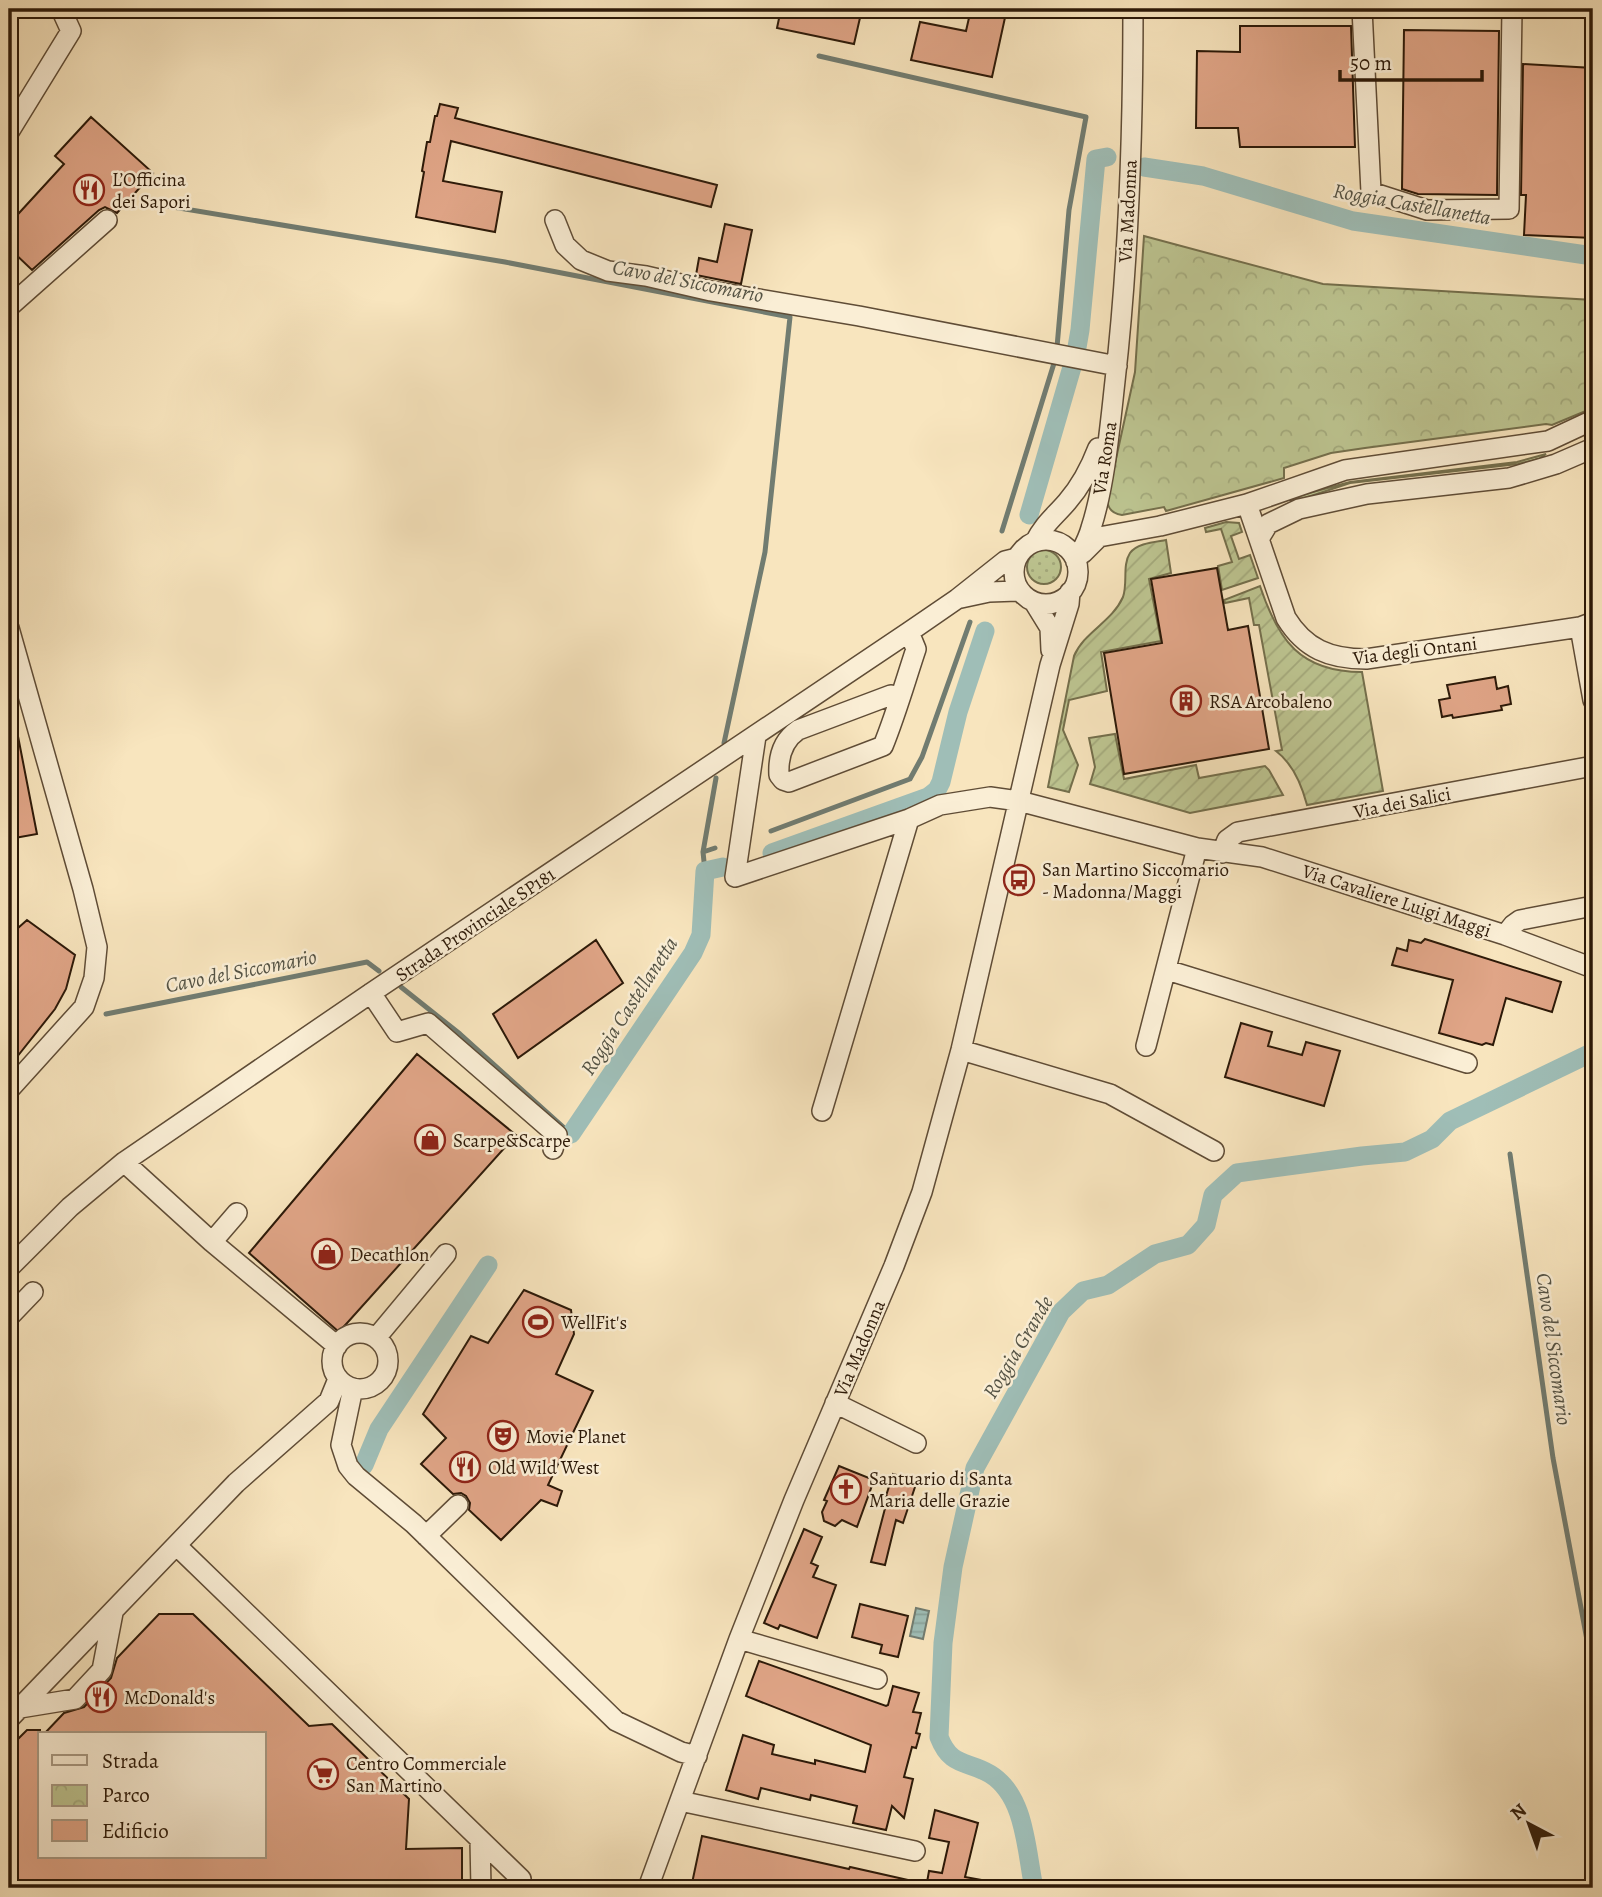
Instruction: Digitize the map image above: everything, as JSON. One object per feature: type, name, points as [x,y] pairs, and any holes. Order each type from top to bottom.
[{"type":"street","points":[[9,132],[71,31],[61,9]]},
{"type":"street","name":"Via Madonna","points":[[1112,412],[1122,331],[1133,106],[1133,9]]},
{"type":"street","points":[[1363,9],[1371,192],[1427,210],[1509,209],[1512,9]]},
{"type":"street","points":[[9,307],[107,220]]},
{"type":"street","points":[[555,220],[565,245],[581,260],[608,271],[646,275],[711,291],[859,316],[1117,366]]},
{"type":"street","name":"Via Roma","points":[[1076,562],[1091,529],[1112,412]]},
{"type":"street","name":"Via Roma","points":[[1035,542],[1044,525],[1066,503],[1088,474],[1112,412]]},
{"type":"street","points":[[1076,562],[1099,537],[1160,526],[1247,504],[1345,470],[1548,441],[1593,420]]},
{"type":"street","points":[[1548,441],[1556,464]]},
{"type":"street","points":[[1259,539],[1268,524],[1299,509],[1367,494],[1509,478],[1556,464],[1593,448]]},
{"type":"street","points":[[1275,494],[1299,509]]},
{"type":"street","name":"Via degli Ontani","points":[[1247,504],[1286,618],[1295,632],[1327,654],[1346,659],[1366,659],[1586,625]]},
{"type":"street","points":[[1096,506],[1108,523],[1123,532]]},
{"type":"street","points":[[1045,540],[1064,546],[1076,562],[1078,573],[1070,593],[1060,601],[1047,604],[1027,596],[1015,580],[1017,558],[1024,548],[1035,542],[1045,540]]},
{"type":"street","name":"Strada Provinciale SP181","points":[[9,1268],[70,1208],[124,1162],[909,632],[1005,561],[1017,558]]},
{"type":"street","name":"Strada Provinciale SP181","points":[[957,599],[989,592],[1027,596]]},
{"type":"street","name":"Via Madonna","points":[[652,1885],[739,1639],[910,1227],[940,1134],[1050,665],[1070,593]]},
{"type":"street","name":"Via Madonna","points":[[1027,596],[1050,628],[1050,665]]},
{"type":"street","points":[[1586,625],[1593,700]]},
{"type":"street","points":[[9,630],[97,947],[97,965],[84,1007],[9,1090]]},
{"type":"street","points":[[900,697],[891,695],[798,730],[783,745],[779,775],[789,782],[883,746],[900,697],[916,649],[909,632]]},
{"type":"street","points":[[756,736],[735,877],[909,819],[940,805],[990,797],[1019,801]]},
{"type":"street","name":"Via dei Salici","points":[[1222,853],[1227,840],[1238,832],[1593,766]]},
{"type":"street","name":"Via Cavaliere Luigi Maggi","points":[[1019,801],[1196,848],[1262,857],[1505,934],[1593,968]]},
{"type":"street","points":[[822,1111],[909,819]]},
{"type":"street","points":[[1146,1046],[1196,848]]},
{"type":"street","points":[[1505,934],[1520,920],[1593,906]]},
{"type":"street","points":[[1167,970],[1467,1063]]},
{"type":"street","points":[[371,993],[397,1032],[428,1023],[557,1135],[552,1149]]},
{"type":"street","points":[[961,1050],[1110,1094],[1214,1151]]},
{"type":"street","points":[[124,1162],[212,1242],[337,1346]]},
{"type":"street","points":[[212,1242],[237,1213]]},
{"type":"street","points":[[376,1338],[446,1254]]},
{"type":"street","points":[[9,1317],[33,1292]]},
{"type":"street","points":[[345,1383],[370,1387],[383,1377],[387,1369],[386,1352],[376,1338],[359,1333],[342,1339],[332,1363],[345,1383],[341,1445],[348,1466],[356,1476],[426,1536],[616,1721],[681,1752],[696,1756]]},
{"type":"street","points":[[14,1713],[236,1483],[329,1401],[345,1383]]},
{"type":"street","points":[[835,1403],[916,1443]]},
{"type":"street","points":[[426,1536],[458,1505]]},
{"type":"street","points":[[177,1546],[521,1879]]},
{"type":"street","points":[[14,1713],[75,1699],[102,1670],[113,1612]]},
{"type":"street","points":[[739,1639],[877,1679]]},
{"type":"street","points":[[680,1801],[915,1851]]},
{"type":"street","points":[[480,1840],[481,1888]]},
{"type":"green space","points":[[1144,236],[1323,284],[1593,300],[1593,408],[1552,425],[1331,453],[1284,468],[1284,478],[1166,511],[1164,507],[1116,514],[1107,500],[1135,372]]},
{"type":"green space","points":[[1546,454],[1539,459],[1518,464],[1350,483],[1296,501],[1294,497],[1350,482],[1517,462]]},
{"type":"green space","points":[[1226,522],[1239,523],[1242,532],[1231,536],[1239,559],[1250,555],[1258,578],[1222,590],[1218,566],[1232,562],[1221,529],[1206,532],[1205,528]]},
{"type":"green space","points":[[1166,540],[1171,573],[1149,579],[1161,641],[1101,652],[1107,691],[1069,700],[1063,730],[1078,765],[1069,792],[1048,787],[1074,656],[1084,640],[1112,613],[1123,597],[1126,563],[1130,553],[1142,545]]},
{"type":"green space","points":[[1044,550],[1056,555],[1061,567],[1056,579],[1044,584],[1032,579],[1027,567],[1032,555]]},
{"type":"green space","points":[[1260,586],[1275,622],[1294,649],[1322,666],[1341,671],[1362,672],[1383,791],[1307,805],[1296,775],[1276,751],[1282,750],[1259,625],[1254,625],[1249,598],[1225,603],[1224,600]]},
{"type":"green space","points":[[1115,734],[1124,779],[1196,765],[1199,778],[1265,766],[1283,795],[1190,813],[1090,784],[1095,767],[1089,738]]},
{"type":"water","points":[[916,1608],[929,1611],[923,1639],[910,1636]]},
{"type":"building","points":[[781,9],[862,9],[854,44],[777,28]]},
{"type":"building","points":[[971,9],[1006,13],[992,77],[911,60],[920,22],[966,31]]},
{"type":"building","points":[[1240,26],[1351,26],[1355,147],[1240,147],[1238,128],[1196,128],[1197,51],[1240,52]]},
{"type":"building","points":[[1404,30],[1499,31],[1497,195],[1418,194],[1402,189]]},
{"type":"building","points":[[1523,64],[1593,68],[1593,238],[1524,235],[1526,195],[1521,195]]},
{"type":"building","points":[[440,104],[458,108],[455,118],[717,185],[711,207],[451,141],[443,181],[502,192],[495,232],[416,217],[427,142],[430,142]]},
{"type":"building","name":"L’Officina dei Sapori","points":[[91,117],[153,173],[117,213],[105,207],[99,210],[32,270],[9,248],[9,224],[64,164],[55,156]]},
{"type":"building","points":[[725,224],[752,230],[741,284],[696,275],[699,258],[717,262]]},
{"type":"building","name":"RSA Arcobaleno","points":[[1217,568],[1228,630],[1248,626],[1269,749],[1124,774],[1104,653],[1162,643],[1151,579]]},
{"type":"building","points":[[1495,677],[1497,689],[1508,686],[1511,704],[1501,706],[1502,710],[1453,718],[1452,715],[1442,717],[1439,700],[1450,698],[1447,685]]},
{"type":"building","points":[[9,726],[16,726],[37,834],[9,839]]},
{"type":"building","points":[[27,920],[75,955],[66,989],[55,1009],[9,1067],[9,936]]},
{"type":"building","points":[[1425,939],[1561,982],[1552,1012],[1506,998],[1493,1045],[1482,1045],[1439,1033],[1453,980],[1392,965],[1397,948],[1407,951],[1409,940],[1421,943]]},
{"type":"building","points":[[596,940],[623,983],[518,1058],[493,1014]]},
{"type":"building","points":[[1241,1023],[1272,1032],[1268,1046],[1302,1055],[1306,1042],[1340,1051],[1324,1106],[1225,1077]]},
{"type":"building","points":[[417,1054],[516,1135],[339,1332],[249,1253]]},
{"type":"building","points":[[524,1290],[571,1310],[574,1334],[556,1374],[593,1391],[548,1485],[562,1491],[557,1506],[541,1500],[501,1540],[469,1510],[470,1503],[466,1496],[461,1493],[453,1494],[421,1464],[446,1438],[423,1414],[471,1336],[488,1343]]},
{"type":"building","name":"Santuario di Santa Maria delle Grazie","points":[[839,1466],[874,1480],[857,1527],[842,1520],[835,1526],[824,1521],[822,1512],[827,1501],[824,1500]]},
{"type":"building","points":[[893,1474],[917,1481],[903,1523],[896,1520],[885,1565],[871,1562]]},
{"type":"building","points":[[804,1529],[822,1537],[811,1563],[818,1566],[813,1577],[836,1585],[817,1638],[780,1625],[778,1629],[764,1623]]},
{"type":"building","points":[[860,1604],[908,1616],[898,1657],[880,1653],[882,1645],[852,1637]]},
{"type":"building","name":"Centro Commerciale San Martino","points":[[159,1614],[193,1614],[309,1726],[332,1724],[409,1799],[406,1849],[462,1848],[462,1888],[9,1888],[9,1748],[27,1730],[40,1730],[38,1858],[266,1858],[266,1732],[46,1732],[64,1713],[84,1707],[111,1678],[117,1658]]},
{"type":"building","points":[[759,1661],[886,1706],[893,1686],[919,1693],[913,1712],[921,1713],[916,1733],[920,1734],[916,1748],[912,1747],[904,1777],[913,1779],[904,1818],[892,1806],[886,1830],[853,1823],[857,1806],[811,1795],[810,1800],[761,1788],[758,1799],[726,1790],[743,1735],[774,1745],[772,1754],[815,1764],[815,1760],[865,1772],[871,1745],[746,1696]]},
{"type":"building","points":[[935,1810],[978,1823],[965,1877],[982,1880],[981,1888],[926,1888],[929,1871],[942,1873],[949,1842],[929,1838]]},
{"type":"building","points":[[702,1836],[917,1882],[916,1888],[691,1888]]},
{"type":"waterway","name":"Cavo del Siccomario","points":[[819,56],[1086,117],[1069,210],[1057,347]]},
{"type":"waterway","name":"Roggia Castellanetta","points":[[1076,353],[1096,159],[1107,157]]},
{"type":"waterway","name":"Roggia Castellanetta","points":[[1144,167],[1203,176],[1353,221],[1593,256]]},
{"type":"waterway","name":"Cavo del Siccomario","points":[[155,204],[505,262],[790,317],[765,552],[724,743]]},
{"type":"waterway","name":"Cavo del Siccomario","points":[[1002,531],[1055,360]]},
{"type":"waterway","name":"Roggia Castellanetta","points":[[1029,515],[1072,367]]},
{"type":"waterway","name":"Cavo del Siccomario","points":[[771,831],[910,779],[922,757],[970,622]]},
{"type":"waterway","name":"Roggia Castellanetta","points":[[772,853],[928,797],[937,790],[958,712],[985,631]]},
{"type":"waterway","name":"Cavo del Siccomario","points":[[705,871],[703,852],[716,778]]},
{"type":"waterway","name":"Cavo del Siccomario","points":[[703,852],[715,848]]},
{"type":"waterway","name":"Roggia Castellanetta","points":[[571,1134],[693,953],[701,935],[705,871],[723,867]]},
{"type":"waterway","name":"Cavo del Siccomario","points":[[106,1014],[367,962],[379,971]]},
{"type":"waterway","name":"Cavo del Siccomario","points":[[401,987],[460,1034],[571,1134]]},
{"type":"waterway","name":"Roggia Grande","points":[[1034,1888],[1023,1825],[1011,1796],[990,1774],[954,1759],[939,1737],[943,1643],[953,1567],[975,1468],[1061,1312],[1083,1291],[1108,1285],[1155,1254],[1188,1245],[1206,1225],[1213,1195],[1237,1173],[1405,1152],[1432,1139],[1450,1121],[1593,1052]]},
{"type":"waterway","name":"Cavo del Siccomario","points":[[1510,1154],[1553,1458],[1593,1672]]},
{"type":"waterway","name":"Roggia Castellanetta","points":[[364,1465],[379,1429],[488,1265]]},
{"type":"waterway","name":"Cavo del Siccomario","points":[[1592,1888],[1593,1865]]},
{"type":"place","name":"L’Officina dei Sapori","points":[[89,190]]},
{"type":"place","name":"RSA Arcobaleno","points":[[1186,701]]},
{"type":"place","name":"San Martino Siccomario - Madonna/Maggi","points":[[1019,880]]},
{"type":"place","name":"Scarpe&Scarpe","points":[[430,1140]]},
{"type":"place","name":"Decathlon","points":[[327,1254]]},
{"type":"place","name":"WellFit's","points":[[538,1322]]},
{"type":"place","name":"Movie Planet","points":[[503,1436]]},
{"type":"place","name":"Old Wild West","points":[[465,1467]]},
{"type":"place","name":"Santuario di Santa Maria delle Grazie","points":[[846,1489]]},
{"type":"place","name":"McDonald's","points":[[101,1697]]},
{"type":"place","name":"Centro Commerciale San Martino","points":[[323,1774]]}]
